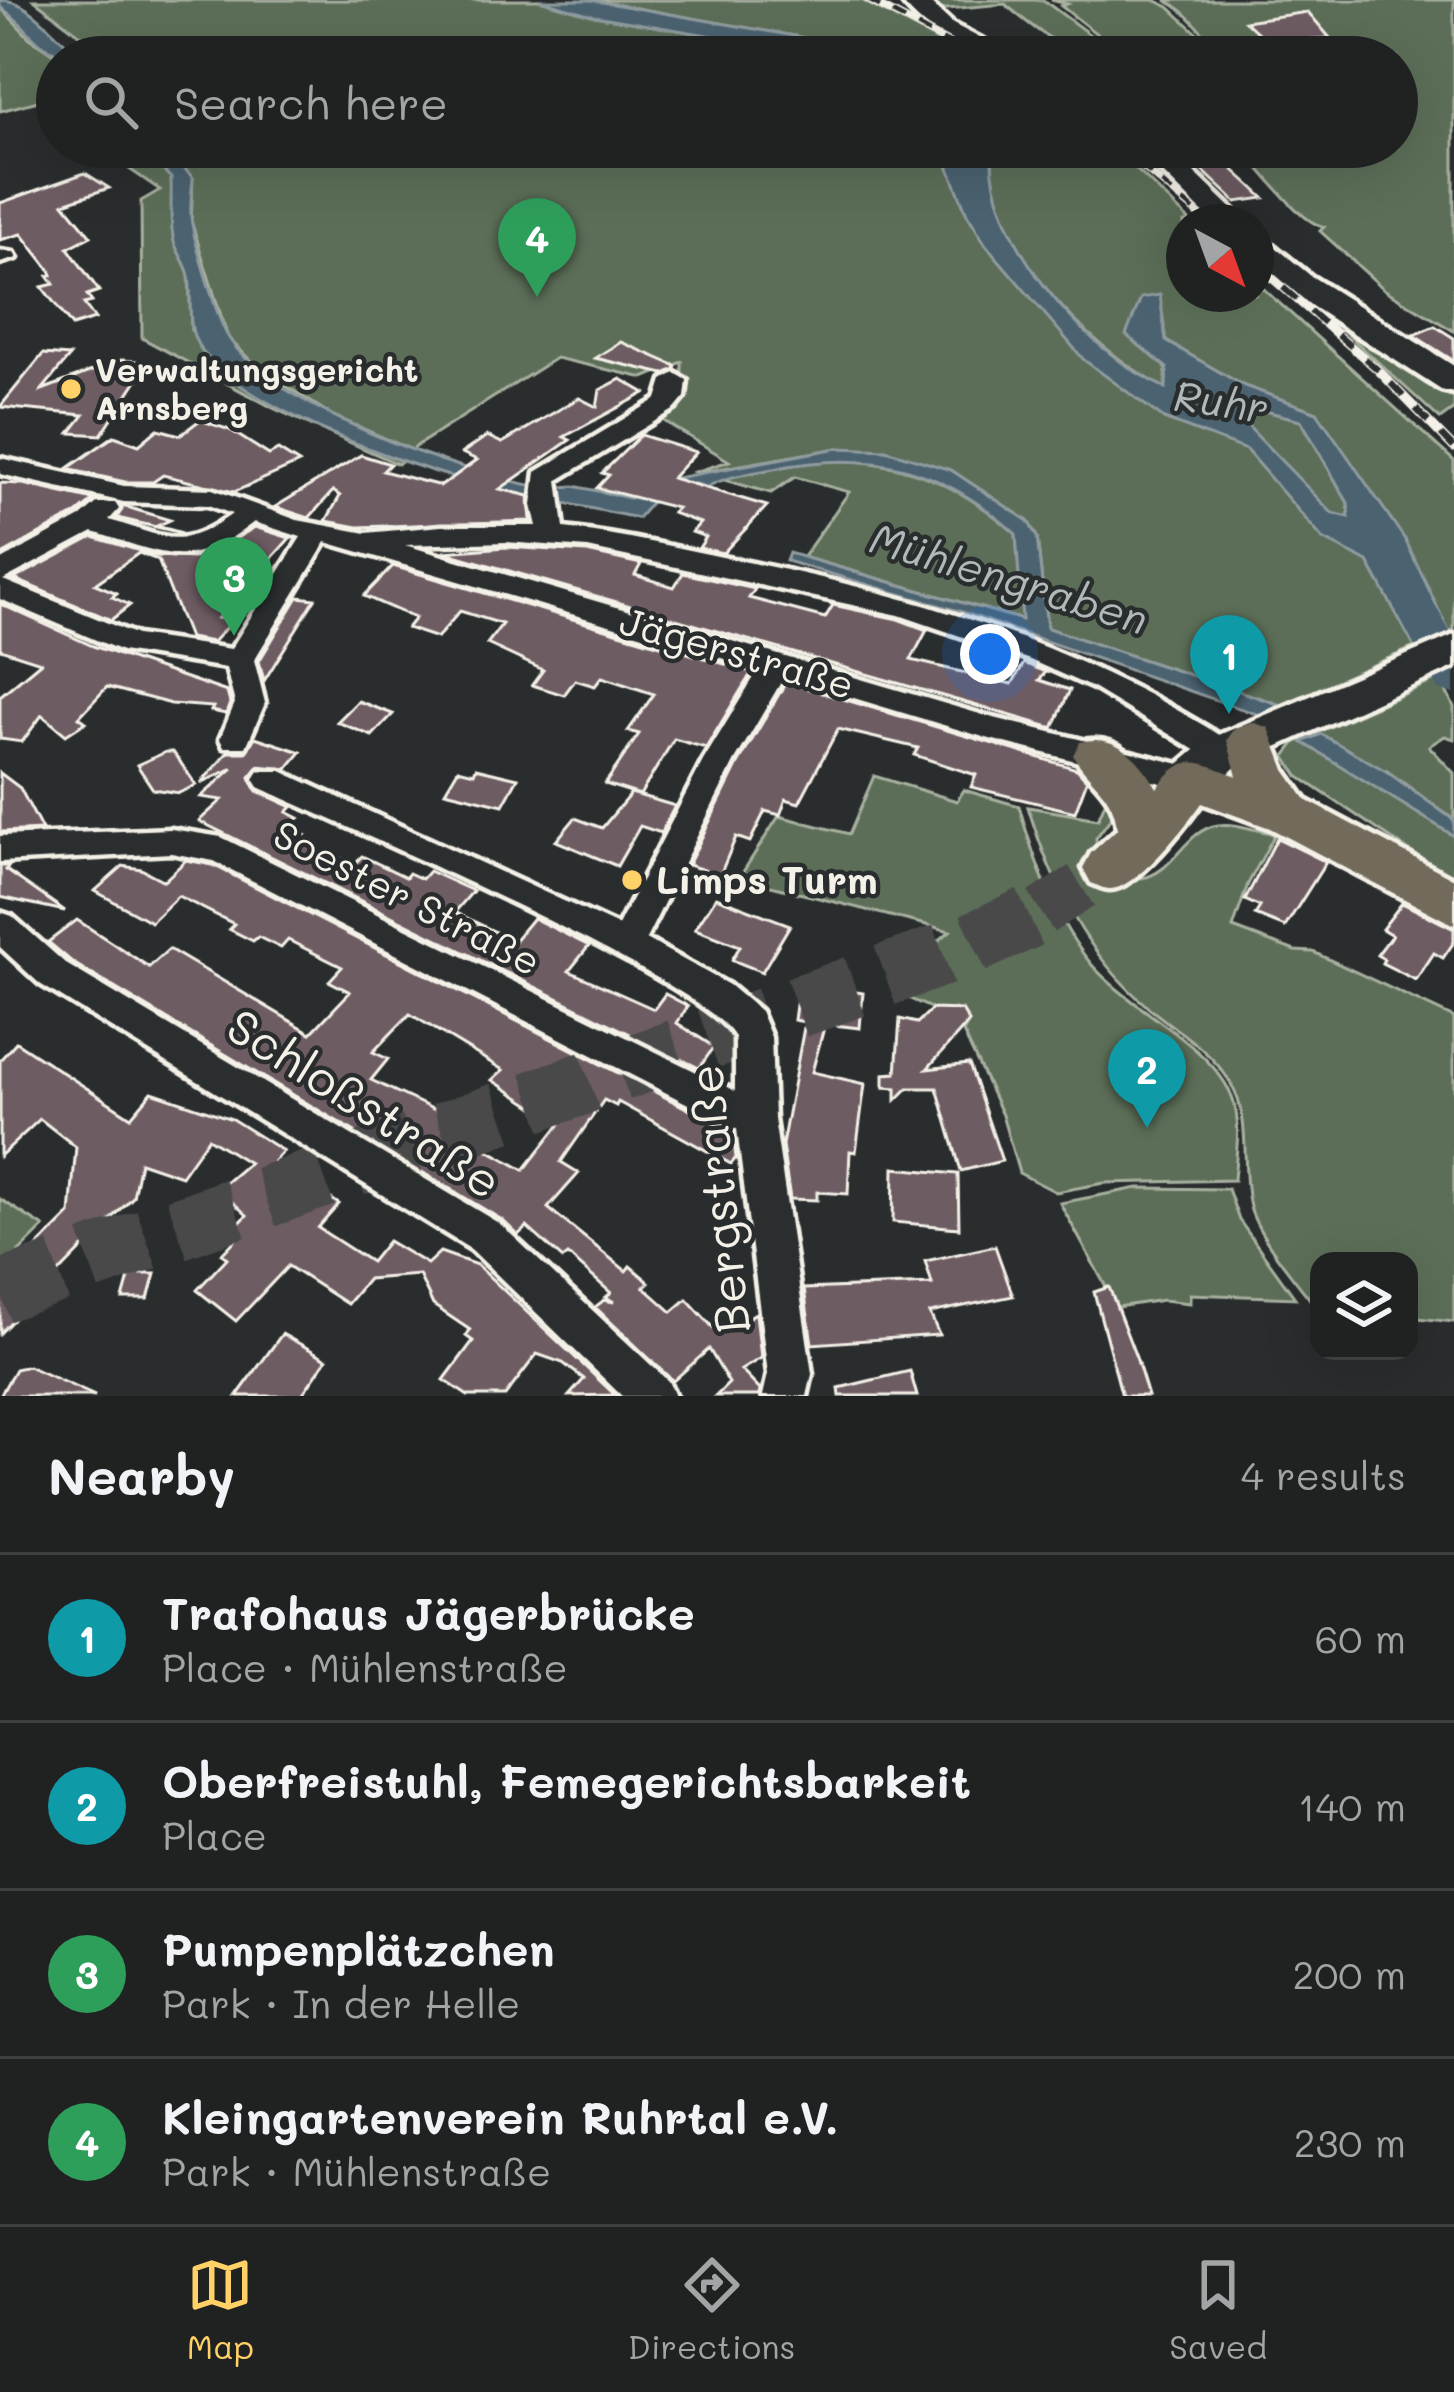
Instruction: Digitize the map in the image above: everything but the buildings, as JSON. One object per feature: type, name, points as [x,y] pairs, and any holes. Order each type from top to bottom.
[{"type":"main road","points":[[912,0],[959,36]]},
{"type":"main road","points":[[1173,168],[1212,204]]},
{"type":"main road","points":[[1274,261],[1312,291],[1454,382]]},
{"type":"main road","points":[[1098,755],[1136,793],[1144,814],[1127,853],[1234,751],[1454,650]]},
{"type":"main road","name":"Jägerstraße","points":[[1234,751],[1288,814],[1454,904]]},
{"type":"street","points":[[553,536],[544,494],[549,472],[666,404],[673,397],[676,380]]},
{"type":"street","name":"Jägerstraße","points":[[0,466],[124,494],[212,497],[291,527],[356,539],[1098,755],[1234,751]]},
{"type":"street","points":[[0,572],[90,523],[124,494]]},
{"type":"street","points":[[90,523],[181,554],[196,550],[252,511]]},
{"type":"street","points":[[235,739],[250,703],[239,660],[298,559],[320,532]]},
{"type":"street","points":[[356,539],[553,536],[836,587],[963,624],[1172,715],[1234,751]]},
{"type":"street","points":[[0,588],[132,644],[239,660]]},
{"type":"street","points":[[270,779],[626,945],[719,761],[777,664]]},
{"type":"street","name":"Soester Straße","points":[[0,849],[171,841],[221,850],[755,1119]]},
{"type":"street","name":"Schloßstraße","points":[[0,926],[53,974],[486,1237],[653,1396]]},
{"type":"street","name":"Bergstraße","points":[[626,945],[716,994],[747,1022],[753,1037],[755,1119],[790,1374],[785,1396]]},
{"type":"green space","points":[[34,0],[540,0],[595,16],[713,36],[82,36]]},
{"type":"green space","points":[[591,0],[861,0],[929,36],[794,36]]},
{"type":"green space","points":[[927,0],[1043,0],[1092,36],[1048,36],[1005,4],[936,10]]},
{"type":"green space","points":[[1051,0],[1154,0],[1169,7],[1200,36],[1099,36],[1061,6],[1067,4]]},
{"type":"green space","points":[[1165,0],[1454,0],[1454,331],[1385,290],[1320,231],[1324,227],[1291,205],[1258,168],[1418,168],[1418,36],[1207,36]]},
{"type":"green space","points":[[0,7],[36,42],[36,102],[0,111]]},
{"type":"green space","points":[[128,168],[161,168],[171,178],[174,241],[189,272],[191,330],[281,407],[401,461],[412,450],[333,416],[259,369],[228,338],[191,221],[193,178],[184,168],[949,168],[967,214],[1164,419],[1246,449],[1323,538],[1368,561],[1413,644],[1317,412],[1244,386],[1166,341],[1166,389],[1135,370],[1104,347],[1046,289],[1005,220],[994,184],[993,168],[1135,168],[1172,204],[1166,204],[1166,312],[1274,312],[1274,298],[1454,461],[1454,630],[1281,705],[1047,628],[1037,537],[1028,521],[951,470],[838,448],[702,472],[739,475],[803,463],[863,462],[944,484],[1016,534],[1023,620],[803,557],[849,492],[795,477],[771,493],[695,472],[729,461],[659,418],[682,403],[682,362],[644,378],[556,358],[418,445],[398,464],[275,409],[142,338],[141,201],[160,190]]},
{"type":"green space","points":[[1310,300],[1454,397],[1454,409],[1440,419]]},
{"type":"green space","points":[[1261,410],[1301,420],[1348,503],[1350,518],[1332,514],[1238,417]]},
{"type":"green space","points":[[1454,672],[1441,681],[1454,707],[1454,739],[1445,736],[1429,746],[1454,773],[1454,820],[1387,771],[1387,792],[1454,836],[1454,881],[1298,776],[1285,756],[1296,742]]},
{"type":"green space","points":[[874,776],[957,801],[964,790],[1019,806],[1047,889],[1079,948],[1108,981],[1189,1044],[1222,1078],[1237,1117],[1234,1180],[1104,1183],[1056,1192],[1019,1173],[1002,1115],[963,1032],[968,1024],[955,1009],[942,1013],[899,994],[904,971],[950,931],[739,878],[779,816],[849,834]]},
{"type":"green space","points":[[1110,791],[1116,811],[1096,838],[1097,854],[1141,878],[1162,869],[1196,835],[1218,825],[1275,834],[1248,884],[1233,928],[1295,951],[1313,952],[1454,1018],[1454,1322],[1418,1318],[1418,1252],[1310,1252],[1310,1299],[1269,1245],[1250,1207],[1244,1128],[1230,1082],[1203,1050],[1127,987],[1089,942],[1060,891],[1028,807],[1098,819]]},
{"type":"green space","points":[[1138,1188],[1228,1189],[1239,1220],[1295,1298],[1190,1294],[1190,1303],[1163,1300],[1117,1307],[1060,1203]]},
{"type":"green space","points":[[0,1199],[44,1227],[0,1271]]},
{"type":"water","points":[[0,0],[24,7],[58,36],[36,36],[36,40],[0,7]]},
{"type":"water","points":[[540,0],[591,0],[794,36],[713,36],[595,16]]},
{"type":"water","points":[[161,168],[184,168],[193,178],[191,219],[208,283],[229,338],[252,364],[285,389],[372,434],[465,468],[541,487],[542,500],[461,480],[358,444],[262,399],[225,374],[200,348],[193,331],[189,276],[172,235],[171,178]]},
{"type":"water","points":[[949,168],[993,168],[1005,218],[1046,288],[1104,348],[1135,371],[1166,388],[1167,368],[1126,335],[1141,298],[1160,295],[1166,341],[1244,386],[1317,412],[1406,541],[1448,630],[1413,644],[1368,562],[1323,539],[1246,450],[1164,419],[1084,360],[986,245],[967,214]],"holes":[[[1261,410],[1301,420],[1348,503],[1349,517],[1332,513],[1239,417]]]},
{"type":"water","points":[[838,448],[886,450],[951,470],[1028,521],[1037,537],[1047,628],[1281,705],[1259,715],[962,612],[786,561],[789,553],[1022,620],[1016,534],[962,494],[906,470],[846,461],[778,468],[707,487],[696,484],[662,490],[638,518],[554,501],[547,488],[574,486],[630,498],[644,484]]},
{"type":"water","points":[[1321,734],[1386,771],[1454,820],[1454,836],[1302,742]]},
{"type":"waterway","name":"Ruhr","points":[[1404,586],[1454,679]]},
{"type":"tunnel","points":[[1042,911],[1110,868]]},
{"type":"tunnel","points":[[1042,911],[1047,909]]},
{"type":"tunnel","points":[[0,1292],[965,947],[1042,911]]},
{"type":"railway","points":[[868,0],[936,36]]},
{"type":"railway","points":[[1144,168],[1187,204]]},
{"type":"railway","points":[[1274,280],[1377,369],[1454,448]]},
{"type":"place","name":"Kleingartenverein Ruhrtal e.V.","points":[[537,297]]},
{"type":"place","name":"Verwaltungsgericht Arnsberg","points":[[71,389]]},
{"type":"place","name":"Pumpenplätzchen","points":[[234,636]]},
{"type":"place","name":"Trafohaus Jägerbrücke","points":[[1229,714]]},
{"type":"place","name":"Limps Turm","points":[[632,880]]},
{"type":"place","name":"Oberfreistuhl, Femegerichtsbarkeit","points":[[1147,1128]]},
{"type":"water label","name":"Mühlengraben","points":[[1009,579]]}]
